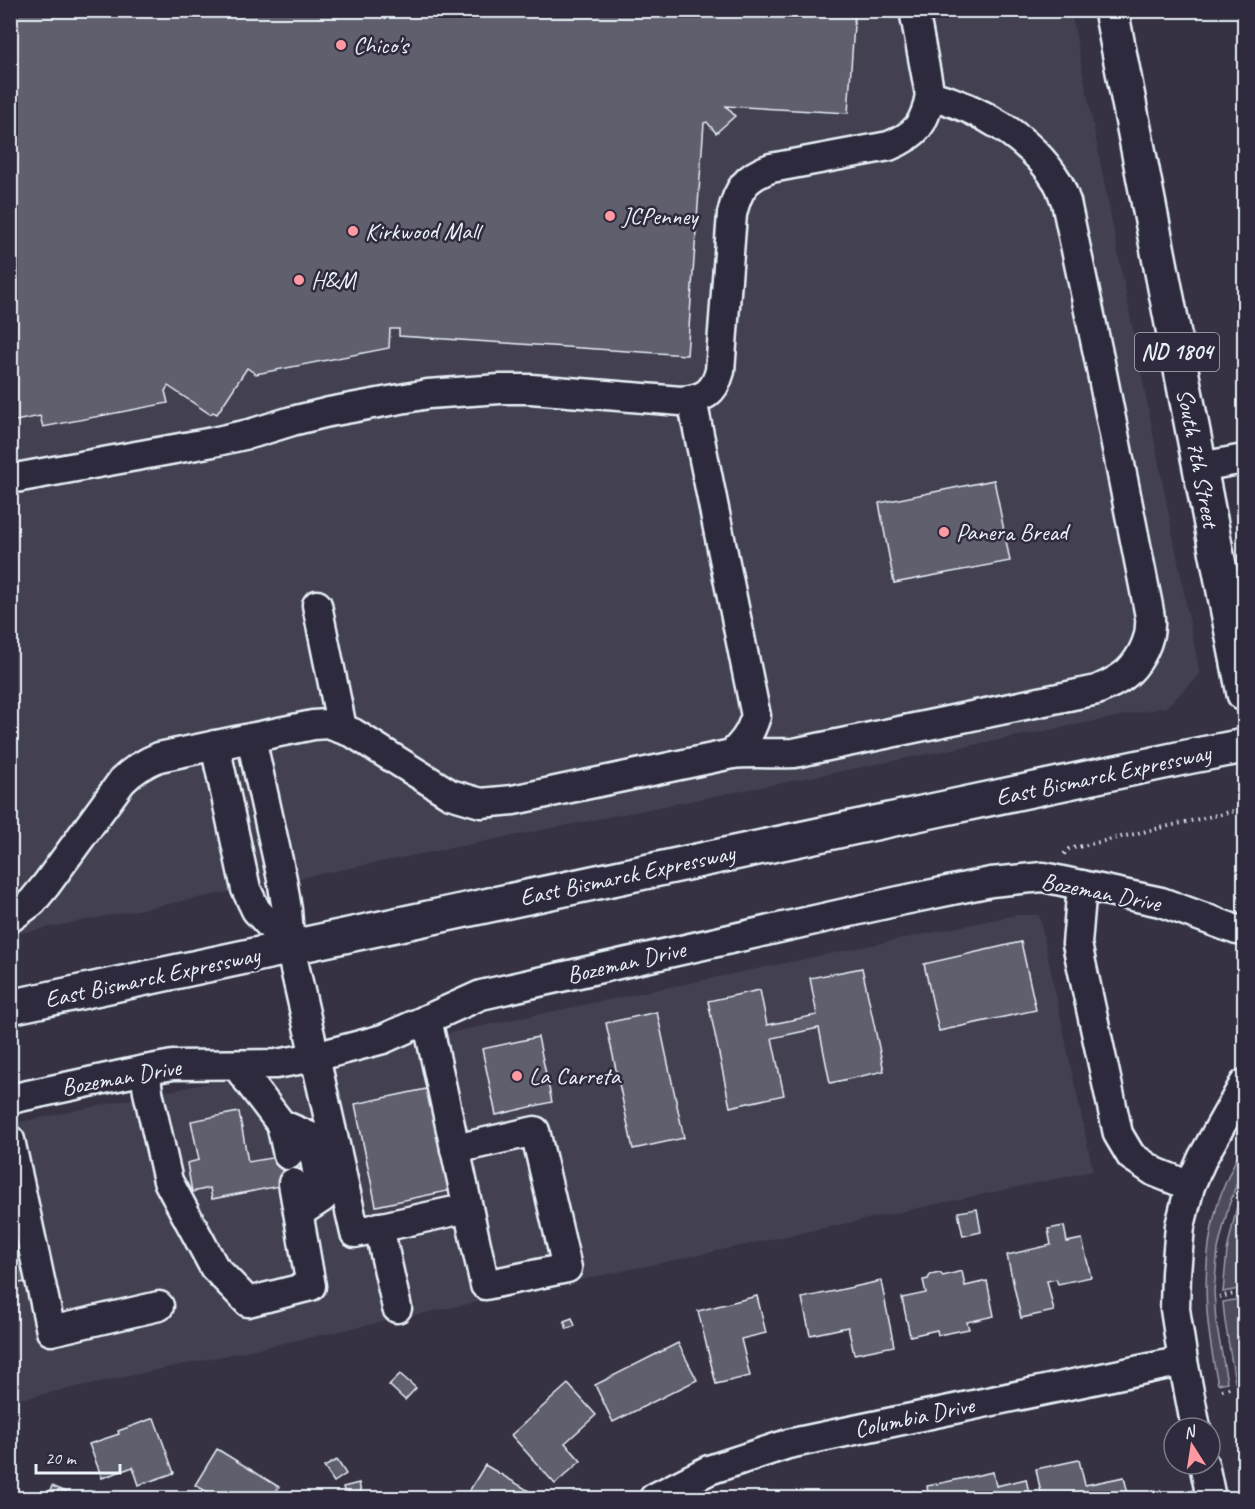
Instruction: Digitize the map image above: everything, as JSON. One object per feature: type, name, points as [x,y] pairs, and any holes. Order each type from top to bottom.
[{"type":"main road","name":"South 7th Street","points":[[1111,10],[1245,694]]},
{"type":"main road","name":"East Bismarck Expressway","points":[[10,1007],[1245,746]]},
{"type":"street","points":[[10,479],[213,442],[328,412],[428,394],[500,388],[671,401],[692,400],[702,396],[711,391],[720,371],[735,200],[748,180],[771,168],[889,146],[904,140],[914,132],[927,110],[930,95],[914,10]]},
{"type":"street","points":[[10,918],[32,902],[122,781],[145,762],[159,757],[313,725],[328,724],[365,739],[450,794],[481,802],[513,800],[732,754],[794,753],[1097,690],[1115,682],[1129,672],[1147,642],[1150,625],[1148,606],[1066,202],[1048,167],[1016,136],[972,110],[930,95]]},
{"type":"street","points":[[692,400],[756,716],[744,743],[732,754]]},
{"type":"street","points":[[1200,467],[1245,459]]},
{"type":"street","points":[[317,605],[342,728]]},
{"type":"street","points":[[252,738],[284,889],[290,947],[355,1233],[468,1208]]},
{"type":"street","points":[[215,745],[246,889],[256,910],[290,947]]},
{"type":"street","name":"Bozeman Drive","points":[[10,1099],[172,1065],[276,1064],[315,1057],[383,1039],[482,995],[991,882],[1043,877],[1161,902],[1245,931]]},
{"type":"street","points":[[1082,885],[1077,944],[1118,1134],[1131,1156],[1155,1172],[1190,1186]]},
{"type":"street","points":[[428,1019],[455,1149],[485,1285],[567,1268],[535,1131],[455,1149]]},
{"type":"street","points":[[236,1065],[281,1124],[288,1155]]},
{"type":"street","points":[[145,1070],[168,1181],[214,1267],[248,1302],[311,1286],[293,1183]]},
{"type":"street","points":[[1194,1416],[1175,1309],[1180,1226],[1190,1186],[1203,1156],[1245,1084]]},
{"type":"street","points":[[281,1124],[311,1137],[322,1198],[299,1213]]},
{"type":"street","points":[[10,1140],[51,1331],[159,1306]]},
{"type":"street","points":[[379,1227],[397,1308]]},
{"type":"street","name":"Columbia Drive","points":[[654,1498],[709,1470],[788,1444],[1183,1361]]},
{"type":"street","points":[[1206,1476],[1211,1498]]},
{"type":"path","points":[[1043,877],[1069,849],[1234,811]]},
{"type":"path","points":[[1219,1297],[1245,1292]]},
{"type":"path","points":[[1222,1390],[1232,1387]]},
{"type":"shaded area","name":"Kirkwood Mall","points":[[11,11],[1071,11],[1200,675],[1166,707],[11,935]]},
{"type":"shaded area","points":[[1016,915],[1039,915],[1093,1171],[11,1401],[10,1124]]},
{"type":"shaded area","points":[[1244,1143],[1244,1163],[1228,1208],[1218,1249],[1214,1291],[1216,1322],[1227,1382],[1218,1384],[1207,1317],[1208,1251],[1219,1198]]},
{"type":"shaded area","points":[[1244,1186],[1244,1288],[1223,1292],[1227,1251]]},
{"type":"shaded area","points":[[1244,1298],[1244,1393],[1235,1382],[1223,1302]]},
{"type":"building","name":"Kirkwood Mall","points":[[10,10],[855,10],[848,113],[726,106],[735,116],[716,133],[707,122],[704,123],[687,355],[399,336],[399,329],[390,329],[389,348],[256,374],[247,368],[217,414],[213,412],[210,414],[168,386],[165,391],[168,403],[43,427],[40,416],[10,422]]},
{"type":"building","name":"Panera Bread","points":[[994,480],[1010,561],[894,583],[879,503]]},
{"type":"building","points":[[1021,942],[1036,1010],[939,1031],[924,964]]},
{"type":"building","points":[[862,968],[884,1071],[830,1083],[819,1028],[772,1038],[784,1095],[730,1107],[708,1001],[760,990],[767,1025],[817,1015],[810,978]]},
{"type":"building","points":[[657,1012],[684,1138],[633,1149],[606,1023]]},
{"type":"building","name":"La Carreta","points":[[538,1037],[552,1102],[496,1115],[482,1049]]},
{"type":"building","points":[[431,1088],[452,1190],[376,1206],[355,1104]]},
{"type":"building","points":[[239,1112],[248,1162],[300,1153],[305,1181],[212,1199],[210,1188],[192,1192],[187,1163],[199,1160],[191,1121]]},
{"type":"building","points":[[10,1208],[25,1282],[10,1285]]},
{"type":"building","points":[[977,1209],[981,1232],[963,1236],[958,1212]]},
{"type":"building","points":[[1064,1226],[1067,1242],[1082,1239],[1091,1277],[1058,1284],[1056,1279],[1047,1281],[1054,1311],[1021,1318],[1007,1255],[1051,1245],[1048,1229]]},
{"type":"building","points":[[962,1271],[965,1286],[987,1281],[994,1316],[967,1322],[969,1329],[938,1335],[937,1330],[910,1336],[902,1298],[926,1293],[923,1280],[928,1279],[930,1275],[940,1273],[943,1276]]},
{"type":"building","points":[[881,1281],[894,1346],[854,1354],[848,1327],[810,1335],[802,1298]]},
{"type":"building","points":[[757,1296],[766,1333],[741,1339],[750,1376],[716,1384],[698,1311]]},
{"type":"building","points":[[572,1318],[575,1326],[567,1329],[564,1321]]},
{"type":"building","points":[[678,1343],[697,1380],[613,1422],[595,1385]]},
{"type":"building","points":[[400,1374],[416,1388],[405,1400],[389,1385]]},
{"type":"building","points":[[568,1384],[596,1415],[565,1443],[581,1461],[555,1484],[511,1435]]},
{"type":"building","points":[[154,1418],[174,1473],[139,1485],[133,1467],[102,1478],[89,1444],[119,1434],[118,1431]]},
{"type":"building","points":[[217,1449],[279,1487],[272,1498],[218,1498],[195,1485]]},
{"type":"building","points":[[337,1460],[346,1474],[334,1482],[324,1467]]},
{"type":"building","points":[[1079,1460],[1085,1485],[1124,1477],[1129,1498],[1042,1498],[1036,1469]]},
{"type":"building","points":[[485,1465],[541,1498],[465,1498]]},
{"type":"building","points":[[993,1472],[996,1486],[1026,1479],[1030,1498],[929,1498],[927,1486]]},
{"type":"building","points":[[359,1483],[362,1498],[346,1498],[343,1487]]},
{"type":"building","points":[[52,1486],[80,1498],[47,1498]]},
{"type":"building","points":[[913,1491],[915,1498],[875,1498]]},
{"type":"place","name":"Chico's","points":[[341,45]]},
{"type":"place","name":"JCPenney","points":[[610,216]]},
{"type":"place","name":"Kirkwood Mall","points":[[353,231]]},
{"type":"place","name":"H&M","points":[[299,280]]},
{"type":"place","name":"Panera Bread","points":[[944,532]]},
{"type":"place","name":"La Carreta","points":[[517,1076]]}]
